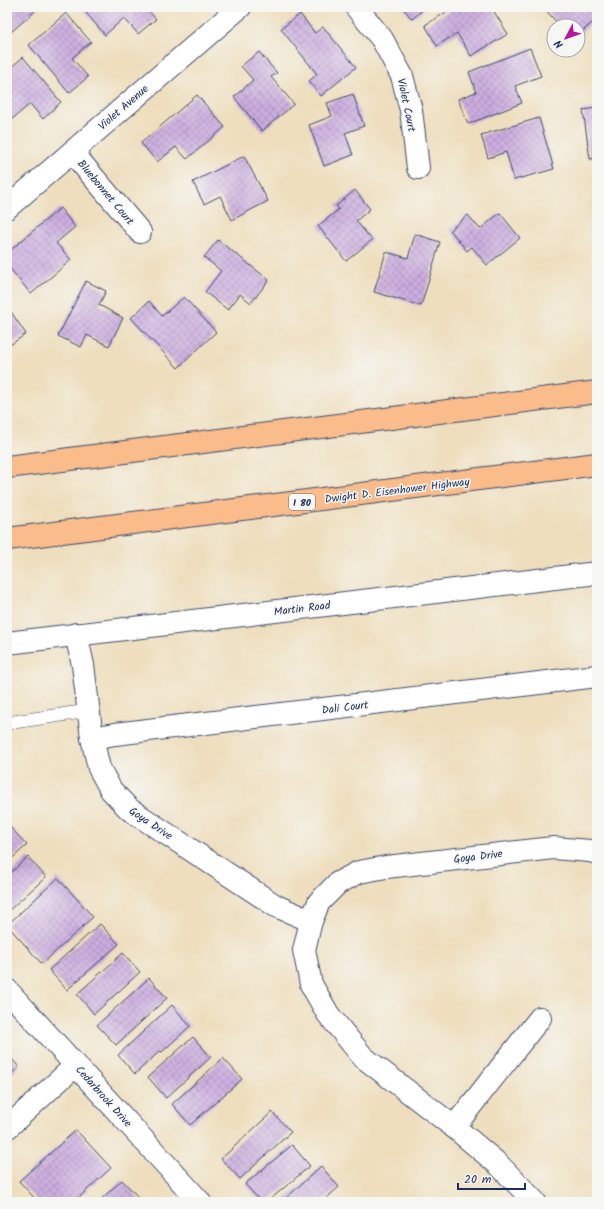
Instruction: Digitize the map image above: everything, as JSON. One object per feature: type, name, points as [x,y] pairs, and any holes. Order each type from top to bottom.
[{"type":"highway","points":[[7,467],[597,392]]},
{"type":"highway","name":"Dwight D. Eisenhower Highway","points":[[7,540],[597,464]]},
{"type":"street","name":"Violet Avenue","points":[[7,208],[240,7]]},
{"type":"street","name":"Violet Court","points":[[356,7],[382,39],[402,76],[411,110],[418,168]]},
{"type":"street","name":"Bluebonnet Court","points":[[72,152],[140,232]]},
{"type":"street","name":"Martin Road","points":[[7,643],[597,573]]},
{"type":"street","name":"Goya Drive","points":[[76,634],[83,665],[92,738],[99,768],[111,790],[129,809],[276,906],[311,921]]},
{"type":"street","name":"Dali Court","points":[[92,738],[122,733],[597,676]]},
{"type":"street","name":"Goya Drive","points":[[535,1202],[498,1164],[454,1127],[364,1057],[328,1014],[311,984],[304,950],[311,921],[319,902],[338,883],[359,872],[386,867],[553,848],[590,851],[597,854]]},
{"type":"street","name":"Cedarbrook Drive","points":[[7,990],[200,1202]]},
{"type":"street","points":[[454,1127],[540,1018]]},
{"type":"street","points":[[7,1128],[76,1065]]},
{"type":"lane","points":[[7,723],[88,711]]},
{"type":"building","points":[[7,7],[34,7],[36,10],[10,33],[7,29]]},
{"type":"building","points":[[81,7],[145,7],[156,19],[138,34],[124,18],[105,35]]},
{"type":"building","points":[[402,7],[426,7],[412,19]]},
{"type":"building","points":[[455,7],[491,7],[508,34],[471,56],[457,33],[437,46],[425,25]]},
{"type":"building","points":[[543,7],[597,7],[597,19],[586,28],[586,18],[553,18]]},
{"type":"building","points":[[66,13],[91,42],[72,58],[88,77],[69,93],[29,45]]},
{"type":"building","points":[[300,14],[315,33],[323,27],[356,67],[321,96],[309,81],[317,74],[281,29]]},
{"type":"building","points":[[597,46],[597,63],[596,63],[593,47]]},
{"type":"building","points":[[530,48],[541,76],[515,86],[522,103],[468,124],[458,99],[476,92],[469,72]]},
{"type":"building","points":[[259,52],[277,73],[271,77],[294,104],[262,131],[234,97],[253,80],[241,66]]},
{"type":"building","points":[[23,57],[61,102],[43,119],[30,104],[10,121],[7,117],[7,71]]},
{"type":"building","points":[[353,94],[364,126],[345,133],[353,155],[324,166],[309,125],[332,116],[327,103]]},
{"type":"building","points":[[197,95],[225,127],[187,159],[176,147],[157,162],[141,143]]},
{"type":"building","points":[[597,108],[597,158],[590,159],[583,110]]},
{"type":"building","points":[[539,118],[554,169],[514,180],[506,152],[488,158],[481,135]]},
{"type":"building","points":[[244,156],[268,201],[232,220],[220,196],[204,204],[193,182]]},
{"type":"building","points":[[355,190],[370,209],[356,221],[372,240],[346,261],[318,226],[339,209],[336,206]]},
{"type":"building","points":[[60,208],[75,227],[56,243],[71,260],[31,294],[7,265],[7,253]]},
{"type":"building","points":[[500,213],[520,238],[487,265],[472,247],[467,251],[450,230],[468,215],[480,229]]},
{"type":"building","points":[[415,234],[440,242],[421,306],[374,292],[386,252],[408,258]]},
{"type":"building","points":[[218,240],[269,280],[251,303],[240,294],[228,310],[205,292],[221,271],[204,257]]},
{"type":"building","points":[[86,281],[106,291],[99,305],[123,318],[109,346],[87,335],[81,347],[58,336]]},
{"type":"building","points":[[184,297],[216,332],[178,368],[131,318],[149,301],[162,316]]},
{"type":"building","points":[[7,306],[26,334],[7,347]]},
{"type":"building","points":[[8,825],[27,845],[7,863],[7,826]]},
{"type":"building","points":[[28,857],[46,877],[7,912],[7,876]]},
{"type":"building","points":[[58,878],[93,917],[42,964],[7,925]]},
{"type":"building","points":[[100,924],[119,944],[67,990],[49,970]]},
{"type":"building","points":[[123,953],[140,972],[94,1014],[77,994]]},
{"type":"building","points":[[149,978],[167,998],[116,1045],[97,1025]]},
{"type":"building","points":[[172,1005],[190,1026],[135,1074],[118,1055]]},
{"type":"building","points":[[193,1037],[211,1057],[166,1098],[148,1077]]},
{"type":"building","points":[[7,1054],[19,1067],[7,1078]]},
{"type":"building","points":[[223,1058],[242,1079],[190,1125],[172,1104]]},
{"type":"building","points":[[272,1112],[291,1132],[240,1179],[221,1159]]},
{"type":"building","points":[[76,1130],[111,1168],[74,1202],[38,1202],[19,1181]]},
{"type":"building","points":[[292,1145],[310,1166],[267,1202],[261,1202],[245,1184]]},
{"type":"building","points":[[321,1166],[339,1187],[322,1202],[282,1202]]},
{"type":"building","points":[[122,1180],[139,1198],[134,1202],[98,1202]]}]
